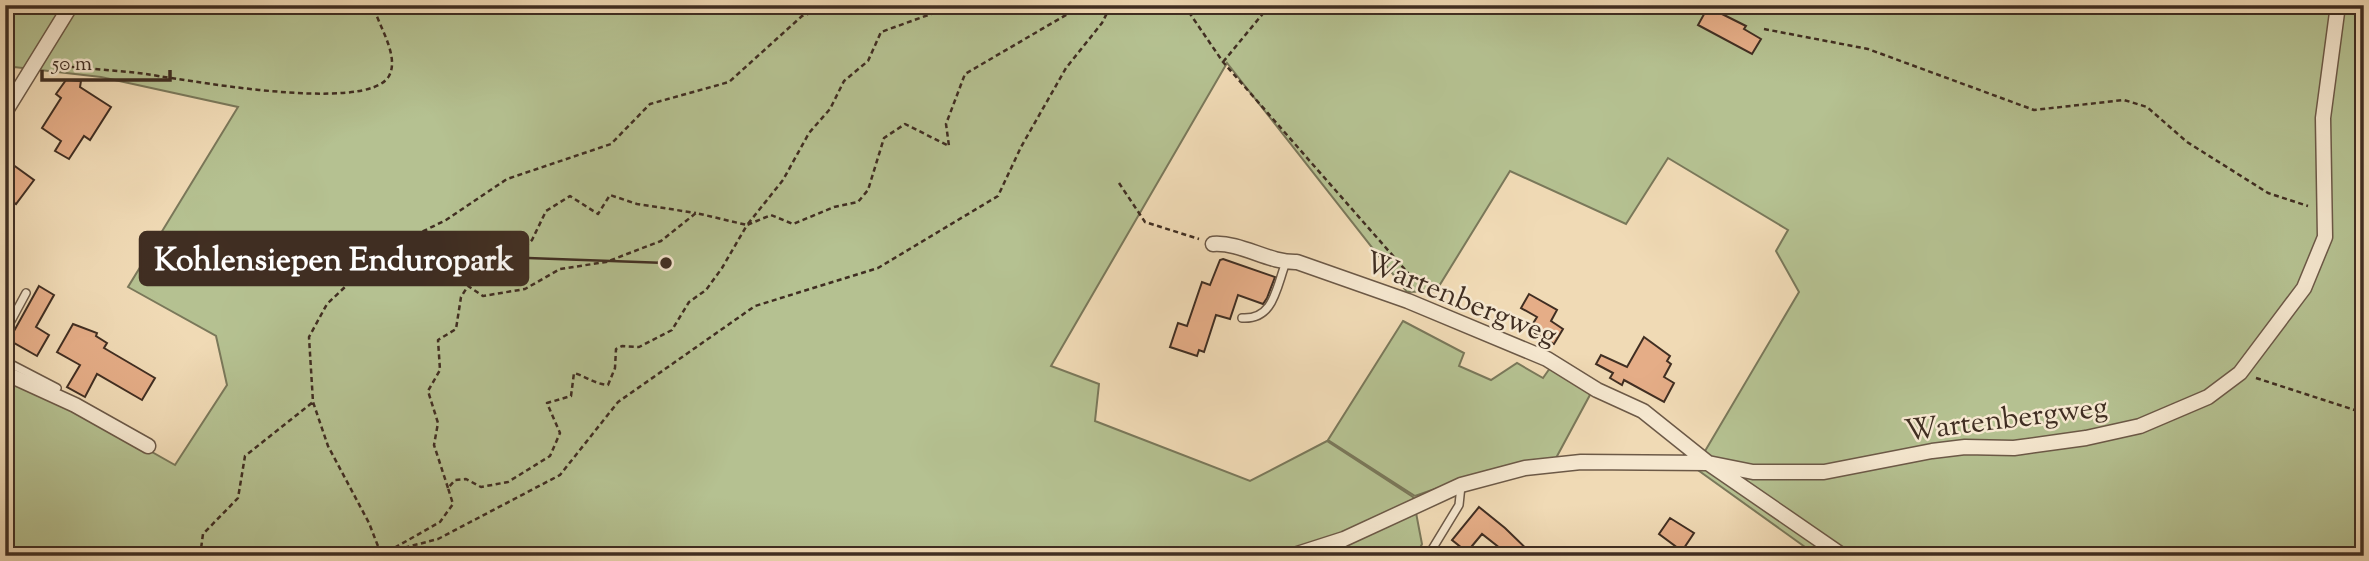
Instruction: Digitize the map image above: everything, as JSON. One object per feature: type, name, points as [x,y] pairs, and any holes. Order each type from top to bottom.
[{"type":"street","points":[[5,112],[71,5]]},
{"type":"street","name":"Wartenbergweg","points":[[1291,556],[1344,539],[1461,485],[1525,468],[1581,462],[1708,463],[1753,472],[1824,472],[1932,451],[1965,447],[2014,448],[2086,438],[2140,426],[2208,397],[2239,373],[2304,288],[2325,237],[2323,118],[2338,5]]},
{"type":"street","name":"Wartenbergweg","points":[[1213,244],[1229,243],[1286,262],[1297,262],[1408,301],[1547,359],[1597,390],[1643,411],[1708,463]]},
{"type":"street","points":[[5,373],[75,405],[148,446]]},
{"type":"street","points":[[1708,463],[1843,556]]},
{"type":"lane","points":[[1242,318],[1256,319],[1266,314],[1286,262]]},
{"type":"lane","points":[[5,332],[26,293]]},
{"type":"lane","points":[[5,361],[58,388]]},
{"type":"lane","points":[[1428,556],[1459,505],[1461,485]]},
{"type":"path","points":[[35,63],[136,73],[256,90],[326,93],[374,88],[388,78],[392,64],[373,5]]},
{"type":"path","points":[[381,555],[369,523],[328,446],[313,402],[309,337],[327,304],[383,251],[446,220],[506,179],[611,144],[650,104],[730,82],[802,16],[835,5]]},
{"type":"path","points":[[448,488],[455,480],[466,479],[481,487],[508,482],[550,456],[560,433],[547,403],[571,396],[574,373],[588,377],[595,384],[608,385],[615,368],[616,349],[622,345],[639,347],[672,330],[689,302],[706,290],[747,225],[783,180],[809,133],[830,109],[844,81],[869,61],[881,32],[956,5]]},
{"type":"path","points":[[381,555],[440,522],[453,504],[434,445],[438,422],[428,391],[440,369],[438,340],[456,328],[461,297],[468,286],[511,261],[532,240],[546,211],[570,196],[598,214],[610,195],[636,204],[696,213],[747,225],[771,215],[793,224],[834,207],[858,202],[868,190],[884,138],[905,124],[949,146],[946,124],[965,74],[1083,5]]},
{"type":"path","points":[[381,555],[438,539],[560,475],[618,402],[755,306],[878,268],[998,196],[1021,147],[1066,68],[1102,23],[1111,5]]},
{"type":"path","points":[[1184,5],[1223,62],[1408,273],[1412,289],[1408,301]]},
{"type":"path","points":[[1223,62],[1270,5]]},
{"type":"path","points":[[1764,29],[1868,49],[2034,110],[2124,100],[2147,107],[2187,142],[2268,193],[2324,211]]},
{"type":"path","points":[[1119,183],[1145,222],[1213,244]]},
{"type":"path","points":[[468,286],[483,296],[525,289],[560,269],[606,262],[661,241],[696,213]]},
{"type":"path","points":[[2239,373],[2364,413]]},
{"type":"path","points":[[200,556],[203,534],[238,498],[245,456],[313,402]]},
{"type":"path","points":[[133,556],[136,553],[148,556]]},
{"type":"green space","points":[[5,5],[2364,5],[2364,556],[1799,556],[1805,547],[1695,468],[1799,292],[1776,251],[1788,230],[1668,158],[1626,224],[1510,171],[1436,291],[1407,292],[1227,63],[1051,366],[1099,384],[1095,421],[1250,481],[1327,441],[1413,497],[1422,544],[1416,556],[5,556],[5,369],[175,465],[227,385],[216,336],[128,287],[238,107],[101,77],[14,67],[5,70]]},
{"type":"green space","points":[[1403,321],[1464,353],[1459,366],[1491,380],[1517,363],[1543,378],[1550,368],[1591,393],[1556,458],[1486,471],[1415,496],[1328,440]]},
{"type":"building","points":[[1708,7],[1746,26],[1744,29],[1761,39],[1752,54],[1698,25]]},
{"type":"building","points":[[66,80],[81,81],[80,87],[111,107],[90,140],[84,136],[69,159],[55,151],[61,141],[42,128],[61,98],[56,94]]},
{"type":"building","points":[[5,159],[34,180],[16,204],[5,196]]},
{"type":"building","points":[[1220,260],[1275,277],[1267,298],[1263,304],[1238,295],[1230,319],[1216,315],[1204,352],[1199,350],[1197,356],[1170,347],[1178,323],[1187,326],[1202,282],[1210,285]]},
{"type":"building","points":[[39,286],[54,295],[36,327],[49,335],[37,356],[9,340]]},
{"type":"building","points":[[1529,294],[1557,310],[1551,321],[1563,329],[1554,344],[1529,330],[1537,317],[1521,308]]},
{"type":"building","points":[[73,324],[97,333],[96,336],[107,343],[104,348],[155,378],[142,400],[97,374],[85,397],[67,387],[80,365],[57,352]]},
{"type":"building","points":[[1644,337],[1670,356],[1667,361],[1671,364],[1664,377],[1674,383],[1664,402],[1624,380],[1622,385],[1610,378],[1613,373],[1596,364],[1601,355],[1627,367]]},
{"type":"building","points":[[1479,507],[1534,556],[1510,556],[1482,534],[1467,552],[1452,540]]},
{"type":"building","points":[[1670,518],[1694,533],[1682,551],[1659,534]]},
{"type":"place","name":"Kohlensiepen Enduropark","points":[[666,263]]}]
